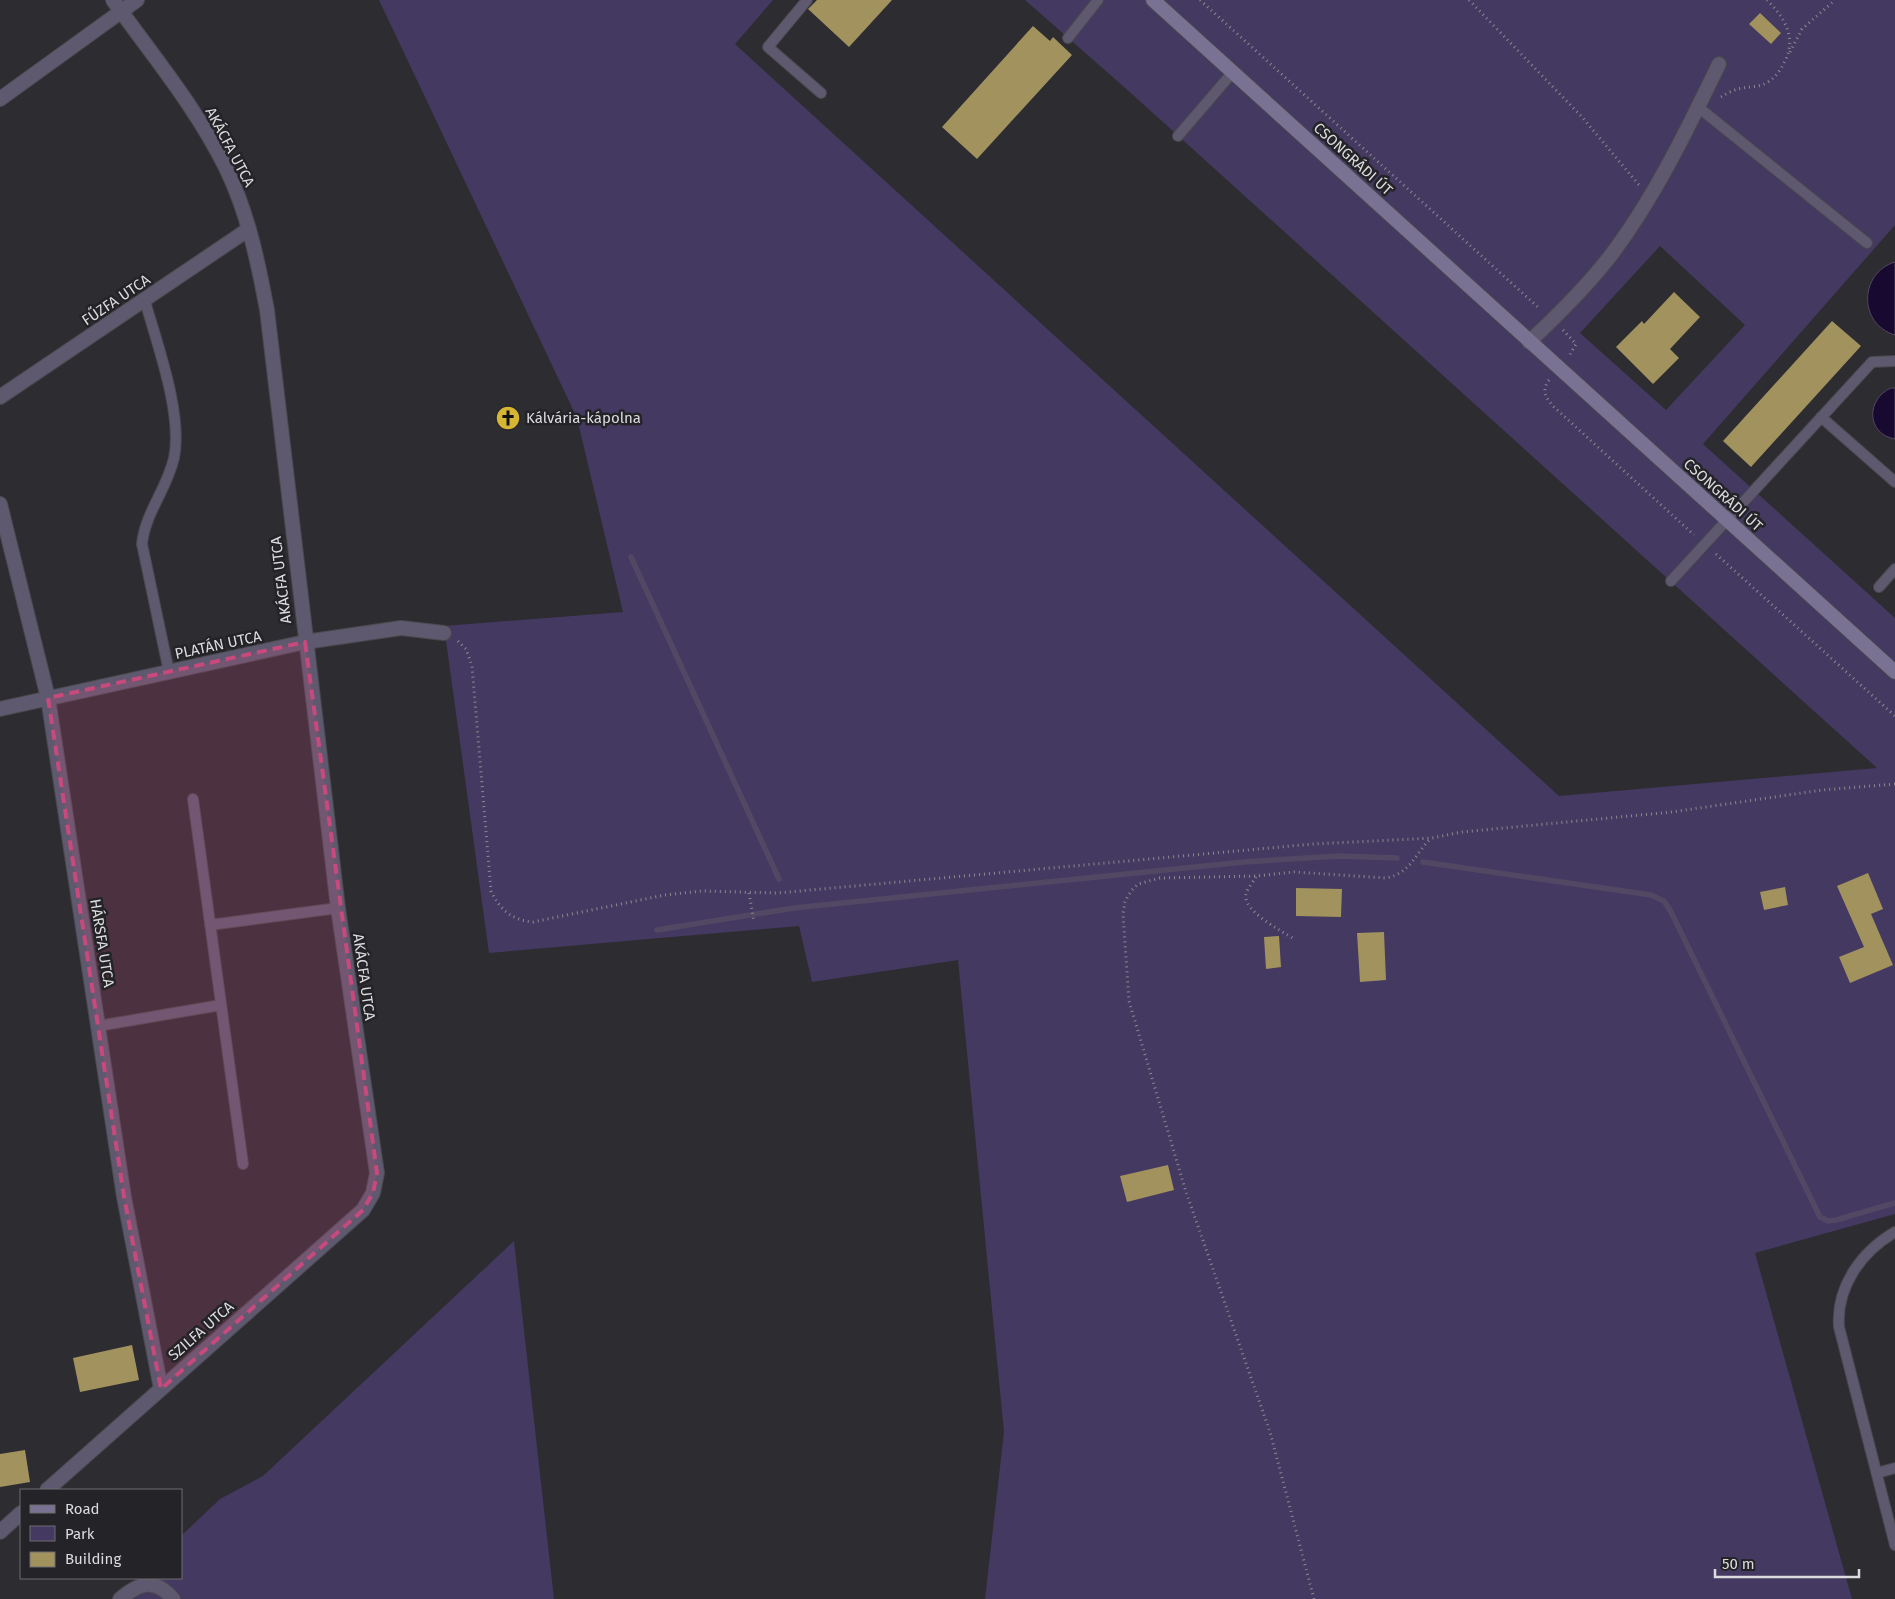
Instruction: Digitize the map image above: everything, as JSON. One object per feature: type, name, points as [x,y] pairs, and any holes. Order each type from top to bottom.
[{"type":"main road","name":"CSONGRÁDI ÚT","points":[[1153,0],[1895,672]]},
{"type":"street","points":[[0,99],[117,5],[137,0]]},
{"type":"street","name":"AKÁCFA UTCA","points":[[117,5],[192,109],[213,144],[238,197],[249,229],[267,310],[338,908],[377,1173],[373,1193]]},
{"type":"street","points":[[1529,342],[1593,278],[1621,241],[1649,197],[1719,64]]},
{"type":"street","name":"FŰZFA UTCA","points":[[0,397],[145,301],[249,229]]},
{"type":"street","name":"HÁRSFA UTCA","points":[[0,504],[48,698],[124,1197],[161,1389]]},
{"type":"street","name":"PLATÁN UTCA","points":[[0,709],[305,642],[401,628],[444,633]]},
{"type":"street","name":"SZILFA UTCA","points":[[47,1489],[363,1210],[373,1193]]},
{"type":"street","points":[[0,1532],[20,1514]]},
{"type":"street","points":[[120,1599],[134,1587],[146,1585],[158,1586],[173,1599]]},
{"type":"lane","points":[[807,0],[768,47],[821,93]]},
{"type":"lane","points":[[1068,38],[1098,0]]},
{"type":"lane","points":[[1178,136],[1233,72]]},
{"type":"lane","points":[[1698,107],[1868,243]]},
{"type":"lane","points":[[145,301],[168,386],[176,435],[174,458],[144,530],[142,544],[169,672]]},
{"type":"lane","points":[[1671,581],[1872,362],[1895,361]]},
{"type":"lane","points":[[1821,417],[1895,482]]},
{"type":"lane","points":[[1879,587],[1895,569]]},
{"type":"lane","points":[[193,799],[243,1164]]},
{"type":"lane","points":[[210,925],[338,908]]},
{"type":"lane","points":[[98,1026],[221,1005]]},
{"type":"lane","points":[[1895,1232],[1883,1239],[1867,1255],[1848,1280],[1839,1302],[1838,1312],[1839,1327],[1895,1545]]},
{"type":"lane","points":[[1877,1473],[1895,1468]]},
{"type":"path","points":[[1469,0],[1582,117],[1649,197]]},
{"type":"path","points":[[1767,0],[1786,23],[1791,42],[1788,56]]},
{"type":"path","points":[[1698,107],[1738,89],[1756,87],[1769,81],[1779,72],[1802,29],[1834,0]]},
{"type":"path","points":[[444,633],[456,639],[466,650],[472,666],[492,891],[498,905],[509,915],[521,921],[533,922],[665,895],[702,891],[787,892],[1313,844],[1432,838],[1471,831],[1672,812],[1822,790],[1895,784]]},
{"type":"path","points":[[1314,1599],[1270,1432],[1186,1192],[1128,1001],[1123,914],[1125,902],[1138,884],[1160,878],[1256,876],[1294,872],[1386,878],[1399,876],[1405,872],[1419,850],[1432,838]]},
{"type":"path","points":[[1256,876],[1246,894],[1246,902],[1253,912],[1294,939]]},
{"type":"path","points":[[749,893],[754,922]]},
{"type":"highlighted area","points":[[305,642],[377,1173],[373,1193],[363,1210],[161,1389],[124,1197],[48,698]]},
{"type":"green space","points":[[379,0],[773,0],[735,44],[1559,796],[1877,768],[1132,94],[1025,0],[1895,0],[1895,225],[1703,444],[1895,618],[1895,1214],[1755,1253],[1852,1599],[985,1599],[1004,1432],[958,960],[812,982],[799,926],[489,953],[444,626],[623,612],[577,418]],"holes":[[[1660,246],[1745,325],[1666,410],[1580,333]]]},
{"type":"green space","points":[[514,1241],[554,1599],[116,1599],[137,1579],[182,1579],[182,1535],[220,1499],[263,1476]]},
{"type":"shaded area","points":[[1895,262],[1895,335],[1883,329],[1874,320],[1869,310],[1868,298],[1869,287],[1875,276],[1883,268]]},
{"type":"shaded area","points":[[1891,388],[1895,388],[1895,439],[1885,436],[1879,430],[1874,424],[1873,416],[1877,400]]},
{"type":"building","points":[[817,0],[892,0],[849,47],[808,9]]},
{"type":"building","points":[[1760,13],[1781,33],[1771,44],[1749,24]]},
{"type":"building","points":[[1033,26],[1050,41],[1053,37],[1072,55],[977,159],[942,127]]},
{"type":"building","points":[[1674,292],[1700,317],[1670,349],[1679,358],[1653,384],[1616,347],[1642,321],[1644,324]]},
{"type":"building","points":[[1832,321],[1861,346],[1751,467],[1723,441]]},
{"type":"building","points":[[1868,873],[1883,909],[1871,914],[1893,965],[1850,983],[1839,957],[1864,947],[1837,886]]},
{"type":"building","points":[[1785,887],[1788,905],[1764,910],[1760,892]]},
{"type":"building","points":[[1296,888],[1342,889],[1341,917],[1296,916]]},
{"type":"building","points":[[1384,932],[1386,980],[1360,982],[1357,933]]},
{"type":"building","points":[[1279,936],[1281,967],[1266,969],[1264,937]]},
{"type":"building","points":[[1168,1165],[1174,1190],[1127,1202],[1120,1176]]},
{"type":"building","points":[[132,1345],[139,1380],[80,1392],[73,1358]]},
{"type":"building","points":[[25,1450],[30,1482],[0,1487],[0,1454]]},
{"type":"waterway","points":[[631,557],[779,879]]},
{"type":"waterway","points":[[657,930],[794,908],[1244,862],[1339,856],[1397,858]]},
{"type":"waterway","points":[[1423,862],[1651,895],[1664,901],[1820,1217],[1828,1221],[1836,1220],[1895,1203]]},
{"type":"place","name":"Kálvária-kápolna","points":[[508,418]]}]
